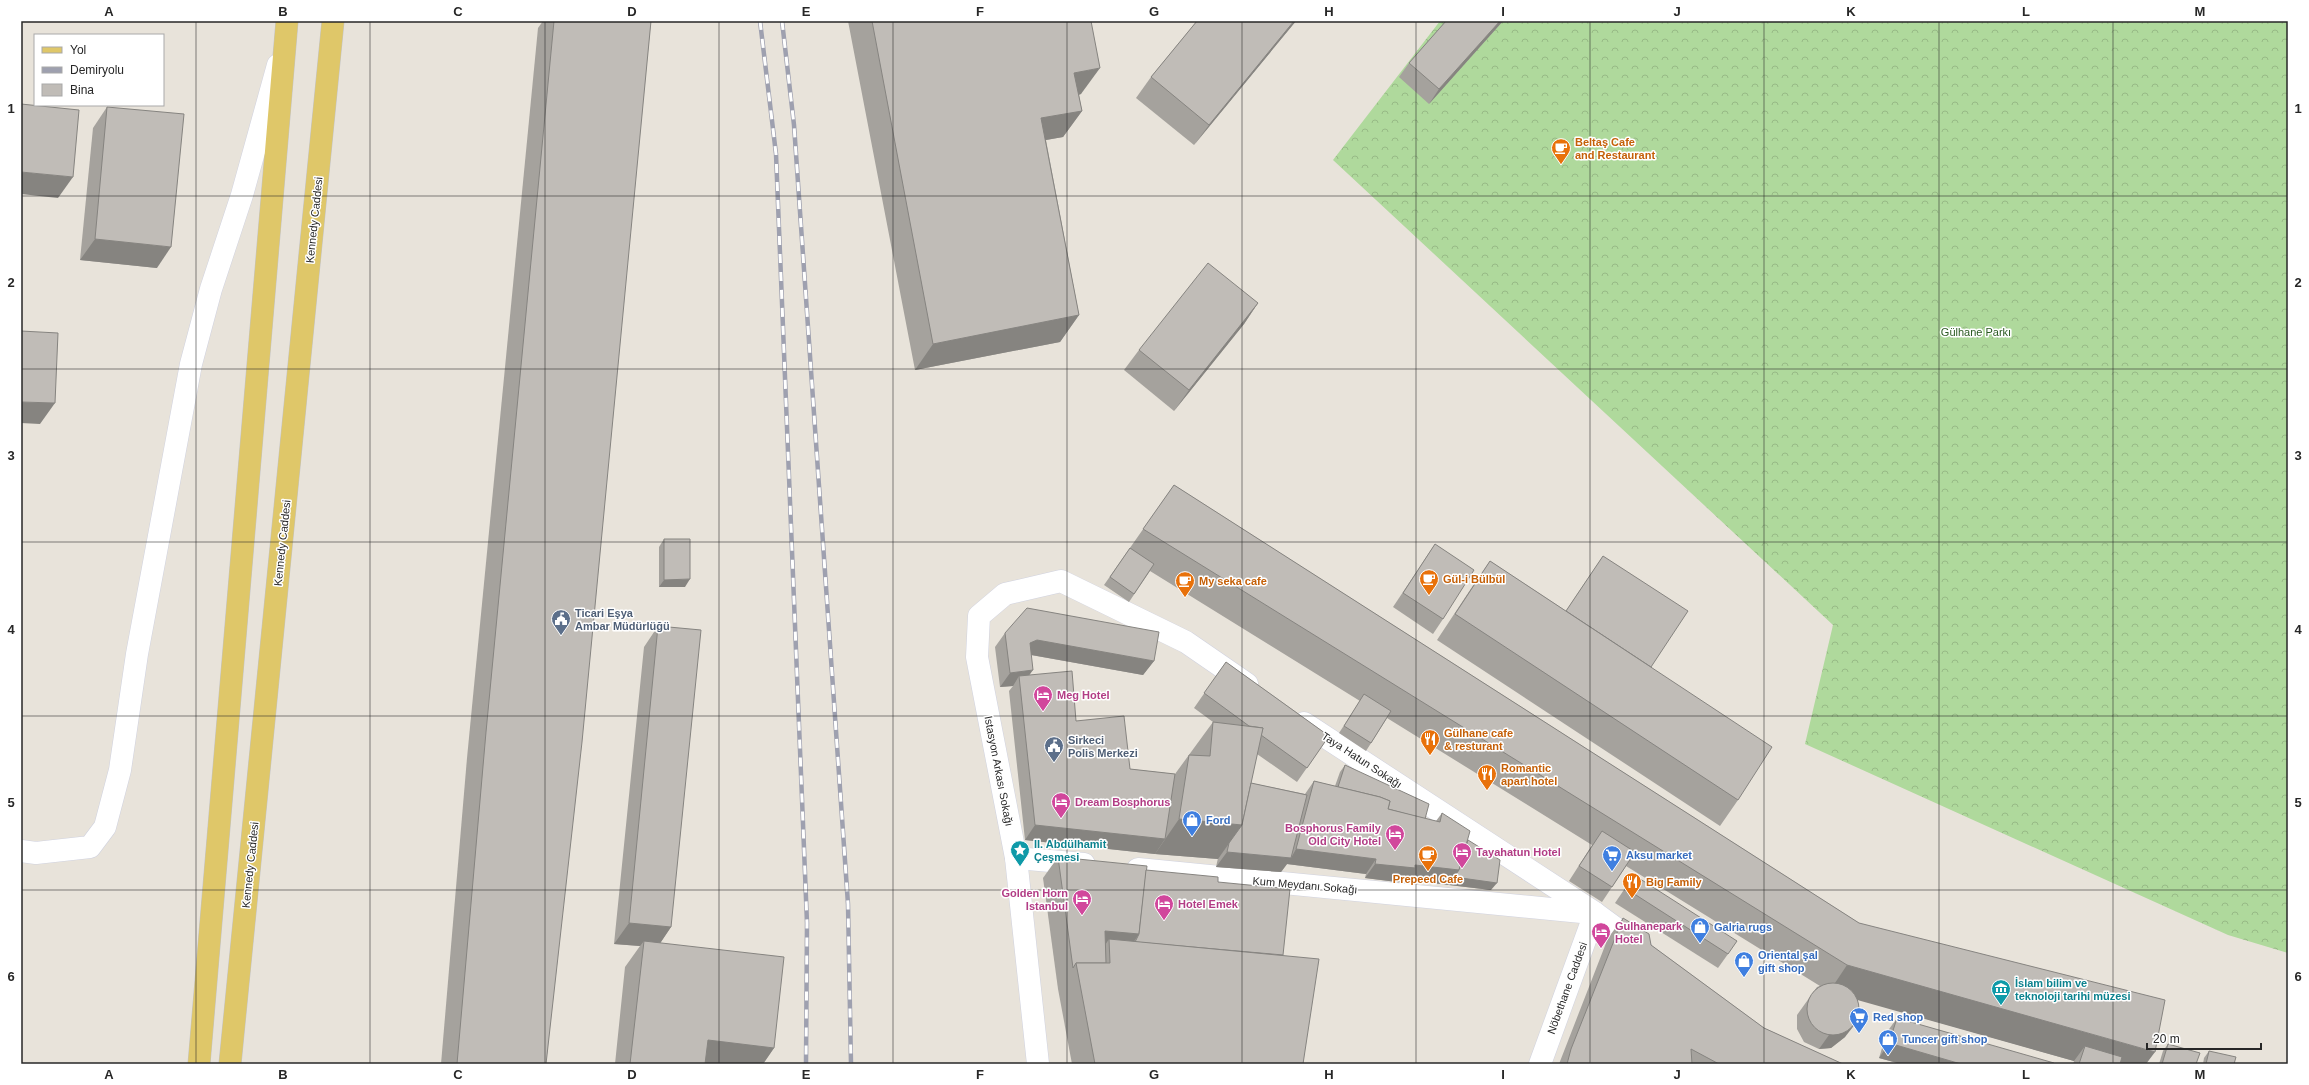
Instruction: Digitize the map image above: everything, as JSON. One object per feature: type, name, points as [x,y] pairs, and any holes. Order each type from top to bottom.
[{"type":"main road","name":"Kennedy Caddesi","points":[[230,1064],[333,21]]},
{"type":"main road","points":[[199,1064],[286,28]]},
{"type":"street","points":[[21,851],[36,853],[90,847],[105,827],[120,770],[137,654],[191,364],[210,289],[242,195],[286,28]]},
{"type":"street","name":"Istasyon Arkası Sokağı","points":[[1038,1064],[1016,858],[977,656],[979,616],[1005,594],[1061,581],[1186,642],[1264,695]]},
{"type":"street","name":"Taya Hatun Sokağı","points":[[1290,713],[1595,913],[1658,959]]},
{"type":"street","name":"Kum Meydanı Sokağı","points":[[1016,858],[1595,913]]},
{"type":"street","name":"Nöbethane Caddesi","points":[[1540,1064],[1595,913]]},
{"type":"green space","name":"Gülhane Parkı","points":[[1440,21],[2288,21],[2288,953],[2228,935],[1805,744],[1833,625],[1333,160]]},
{"type":"building","points":[[554,21],[651,21],[582,742],[546,1064],[457,1064],[486,732]]},
{"type":"building","points":[[872,21],[1091,21],[1100,68],[1074,73],[1082,111],[1041,118],[1079,315],[933,344]]},
{"type":"building","points":[[1197,21],[1294,21],[1209,125],[1151,77]]},
{"type":"building","points":[[1446,21],[1500,21],[1439,89],[1409,63]]},
{"type":"building","points":[[21,104],[79,110],[73,177],[21,172]]},
{"type":"building","points":[[107,107],[184,114],[171,247],[95,239]]},
{"type":"building","points":[[1208,263],[1258,303],[1189,390],[1139,350]]},
{"type":"building","points":[[21,331],[58,333],[55,403],[21,402]]},
{"type":"building","points":[[1174,485],[1859,923],[2165,1000],[2155,1052],[1847,965],[1143,529]]},
{"type":"building","points":[[664,539],[690,539],[690,579],[664,580]]},
{"type":"building","name":"Gül-i Bülbül","points":[[1435,544],[1474,570],[1443,619],[1403,593]]},
{"type":"building","points":[[1130,548],[1154,564],[1134,594],[1110,577]]},
{"type":"building","points":[[1603,556],[1688,611],[1651,667],[1566,611]]},
{"type":"building","points":[[1490,561],[1772,747],[1738,800],[1455,614]]},
{"type":"building","points":[[1027,608],[1159,632],[1154,661],[1037,640],[1030,643],[1033,670],[1010,673],[1005,633]]},
{"type":"building","points":[[658,626],[701,630],[671,927],[629,923]]},
{"type":"building","points":[[1226,662],[1329,736],[1307,768],[1261,735],[1263,728],[1249,726],[1204,693]]},
{"type":"building","points":[[1072,671],[1076,721],[1124,716],[1130,769],[1175,774],[1165,839],[1035,825],[1019,676]]},
{"type":"building","points":[[1364,694],[1391,711],[1371,743],[1344,726]]},
{"type":"building","points":[[1213,722],[1263,728],[1242,825],[1179,819],[1189,755],[1210,756]]},
{"type":"building","points":[[1345,765],[1429,804],[1425,819],[1388,809],[1390,801],[1380,797],[1338,787]]},
{"type":"building","points":[[1314,781],[1380,797],[1390,801],[1388,809],[1440,822],[1442,813],[1470,831],[1459,870],[1415,865],[1415,868],[1375,864],[1376,859],[1296,849]]},
{"type":"building","points":[[1251,783],[1307,795],[1291,858],[1227,852],[1229,843],[1242,825]]},
{"type":"building","points":[[1602,831],[1635,852],[1612,887],[1579,866]]},
{"type":"building","points":[[1468,840],[1500,860],[1497,883],[1454,877],[1459,870]]},
{"type":"building","points":[[1058,857],[1147,866],[1139,934],[1105,931],[1106,963],[1076,963],[1073,968]]},
{"type":"building","points":[[1146,870],[1218,877],[1218,882],[1290,889],[1283,955],[1135,942],[1139,934]]},
{"type":"building","points":[[1634,875],[1737,941],[1728,954],[1625,888]]},
{"type":"building","points":[[1623,918],[1649,934],[1651,945],[1764,1028],[1843,1064],[1719,1064],[1691,1049],[1692,1064],[1567,1064],[1571,1049]]},
{"type":"building","points":[[1109,939],[1319,959],[1303,1064],[1095,1064],[1076,963],[1110,963]]},
{"type":"building","points":[[644,941],[784,957],[774,1048],[708,1040],[705,1064],[630,1064]]},
{"type":"building","points":[[1833,983],[1847,987],[1855,995],[1859,1009],[1855,1023],[1847,1031],[1833,1035],[1819,1031],[1811,1023],[1807,1009],[1811,995],[1819,987]]},
{"type":"building","points":[[1897,1018],[2054,1064],[1961,1064],[1889,1043]]},
{"type":"building","points":[[2168,1044],[2200,1053],[2196,1064],[2162,1064]]},
{"type":"building","points":[[2085,1046],[2122,1057],[2120,1064],[2079,1064]]},
{"type":"building","points":[[2209,1051],[2236,1057],[2234,1064],[2206,1064]]},
{"type":"railway","points":[[760,21],[776,154],[807,923],[806,1064]]},
{"type":"railway","points":[[782,21],[794,125],[848,904],[851,1064]]},
{"type":"place","name":"Beltaş Cafe and Restaurant","points":[[1561,165]]},
{"type":"place","name":"Gül-i Bülbül","points":[[1429,596]]},
{"type":"place","name":"My seka cafe","points":[[1185,598]]},
{"type":"place","name":"Ticari Eşya Ambar Müdürlüğü","points":[[561,636]]},
{"type":"place","name":"Meg Hotel","points":[[1043,712]]},
{"type":"place","name":"Gülhane cafe & resturant","points":[[1430,756]]},
{"type":"place","name":"Sirkeci Polis Merkezi","points":[[1054,763]]},
{"type":"place","name":"Romantic apart hotel","points":[[1487,791]]},
{"type":"place","name":"Dream Bosphorus","points":[[1061,819]]},
{"type":"place","name":"Ford","points":[[1192,837]]},
{"type":"place","name":"Bosphorus Family Old City Hotel","points":[[1395,851]]},
{"type":"place","name":"II. Abdülhamit Çeşmesi","points":[[1020,867]]},
{"type":"place","name":"Tayahatun Hotel","points":[[1462,869]]},
{"type":"place","name":"Prepeed Cafe","points":[[1428,872]]},
{"type":"place","name":"Aksu market","points":[[1612,872]]},
{"type":"place","name":"Big Family","points":[[1632,899]]},
{"type":"place","name":"Golden Horn Istanbul","points":[[1082,916]]},
{"type":"place","name":"Hotel Emek","points":[[1164,921]]},
{"type":"place","name":"Galria rugs","points":[[1700,944]]},
{"type":"place","name":"Gulhanepark Hotel","points":[[1601,949]]},
{"type":"place","name":"Oriental şal gift shop","points":[[1744,978]]},
{"type":"place","name":"İslam bilim ve teknoloji tarihi müzesi","points":[[2001,1006]]},
{"type":"place","name":"Red shop","points":[[1859,1034]]},
{"type":"place","name":"Tuncer gift shop","points":[[1888,1056]]}]
